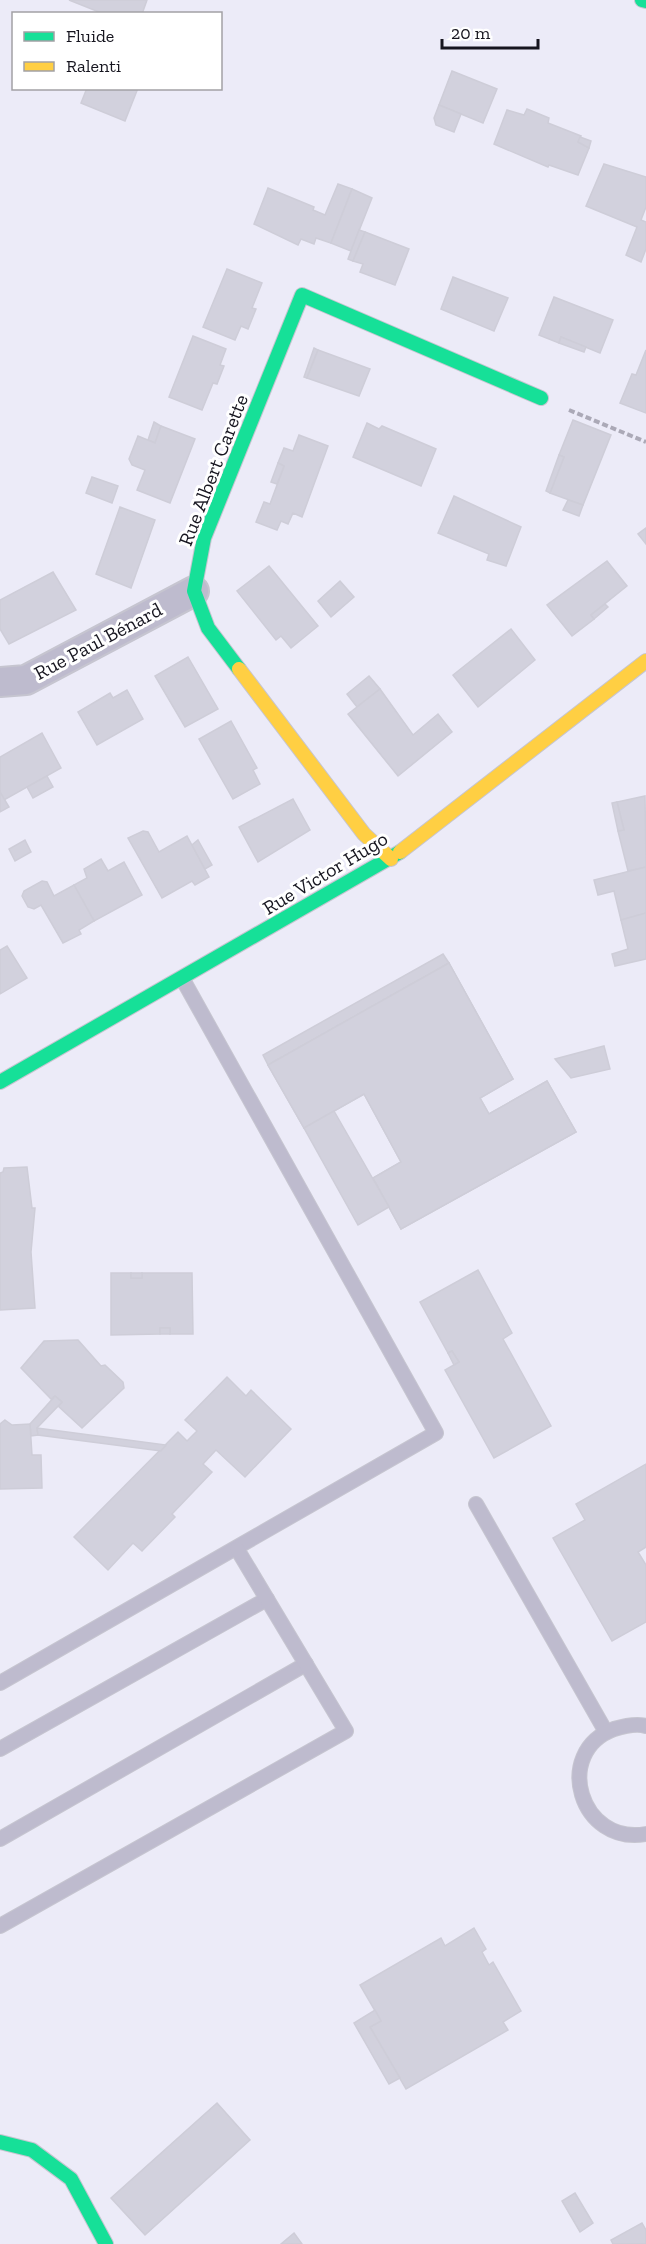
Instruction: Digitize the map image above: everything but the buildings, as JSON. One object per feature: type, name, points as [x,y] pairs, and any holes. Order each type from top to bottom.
[{"type":"street","name":"Rue Albert Carette","points":[[194,591],[204,538],[302,295],[542,398]]},
{"type":"street","name":"Rue Paul Bénard","points":[[0,682],[26,680],[194,591]]},
{"type":"street","points":[[194,591],[208,628],[364,834],[391,859]]},
{"type":"street","name":"Rue Victor Hugo","points":[[0,1082],[391,859],[646,661]]},
{"type":"street","points":[[0,2142],[32,2150],[71,2180],[106,2244]]},
{"type":"lane","points":[[0,1683],[436,1433],[182,978]]},
{"type":"lane","points":[[476,1504],[606,1732]]},
{"type":"lane","points":[[0,1926],[346,1731],[237,1549]]},
{"type":"lane","points":[[0,1749],[267,1599]]},
{"type":"lane","points":[[0,1839],[306,1664]]},
{"type":"lane","points":[[646,1726],[623,1726],[606,1732],[592,1744],[583,1760],[579,1778],[581,1796],[589,1812],[602,1825],[618,1833],[636,1836],[646,1834]]},
{"type":"path","points":[[542,398],[646,442]]},
{"type":"traffic: fast","points":[[642,0],[646,1]]},
{"type":"traffic: fast","points":[[239,669],[208,628],[194,591],[204,538],[302,295],[541,398]]},
{"type":"traffic: fast","points":[[0,1082],[400,852]]},
{"type":"traffic: fast","points":[[0,2142],[32,2150],[71,2179],[106,2244]]},
{"type":"traffic: slow","points":[[400,852],[646,661]]},
{"type":"traffic: slow","points":[[239,669],[364,834],[391,859]]}]
